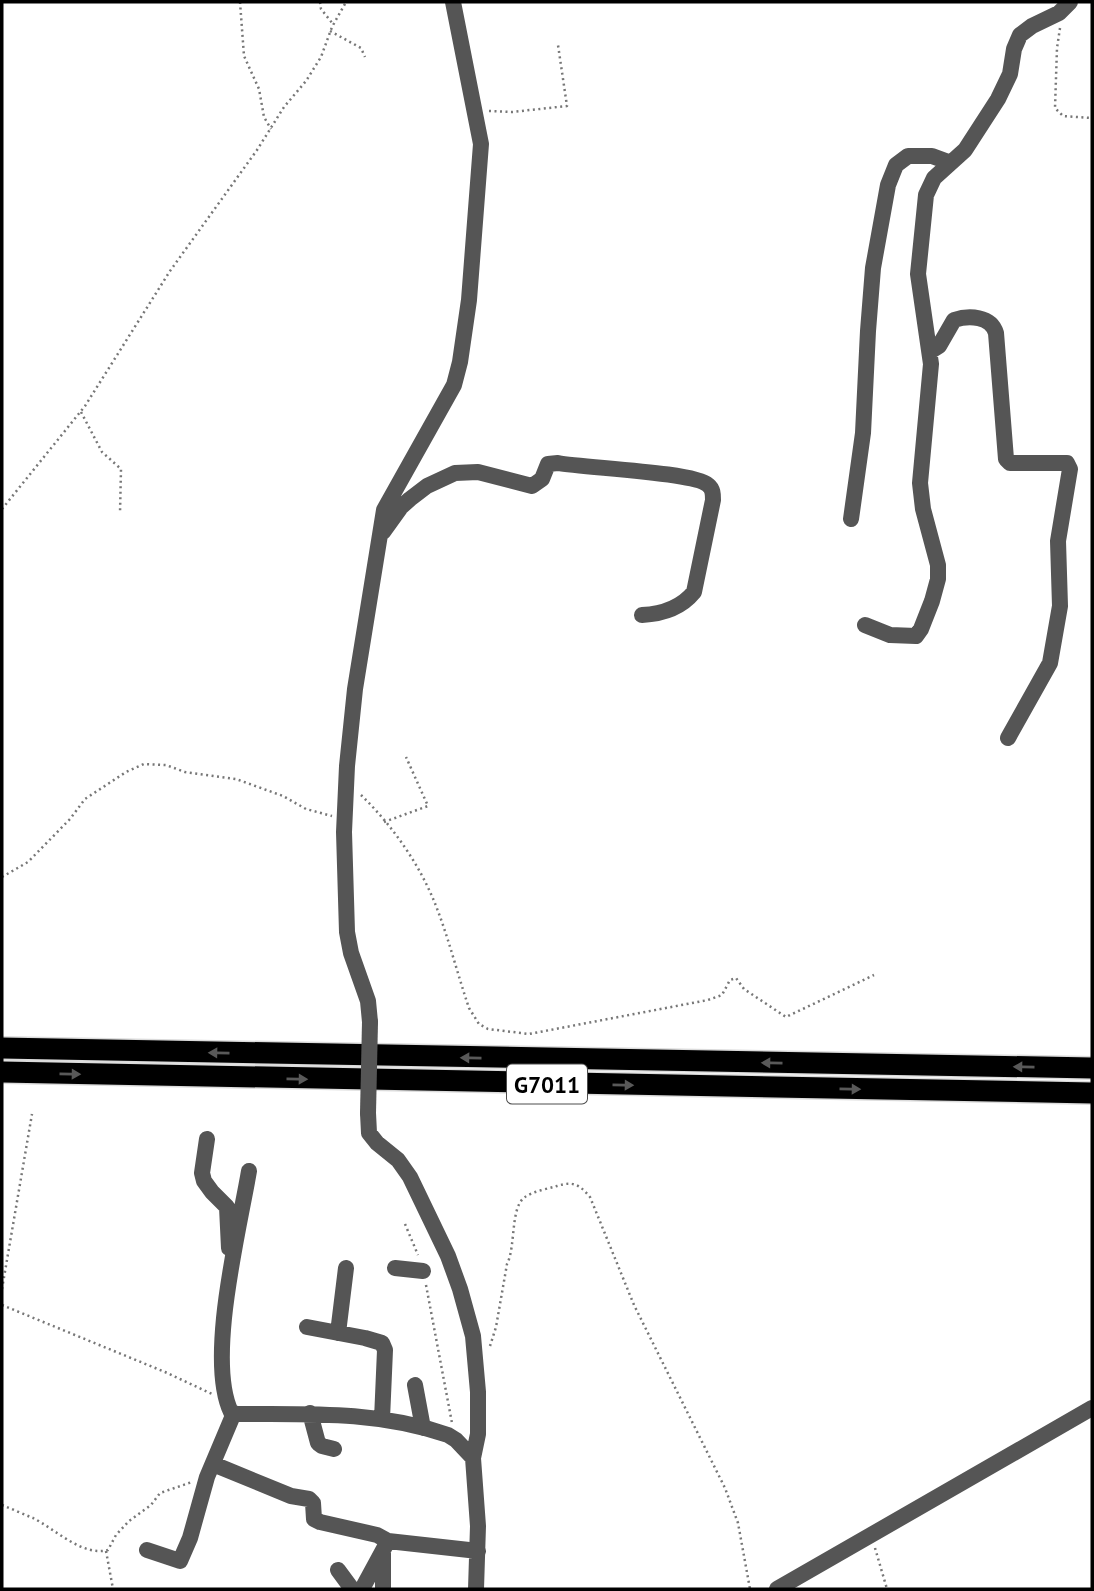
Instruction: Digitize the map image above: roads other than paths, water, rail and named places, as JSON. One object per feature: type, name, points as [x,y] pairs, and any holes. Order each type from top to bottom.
[{"type":"highway","name":"G7011","points":[[2,1048],[1092,1068]]},
{"type":"highway","name":"G7011","points":[[2,1072],[1092,1093]]},
{"type":"street","points":[[453,2],[481,144],[469,300],[457,376],[384,510],[353,701],[345,821],[347,932],[354,964],[368,1001],[370,1022],[369,1133],[398,1160],[410,1177],[448,1256],[470,1321],[479,1418],[473,1458],[478,1526],[476,1589]]},
{"type":"street","points":[[865,625],[890,635],[916,636],[932,601],[938,579],[920,482],[931,351],[919,280],[919,256],[929,186],[965,150],[1004,88],[1020,34],[1065,6]]},
{"type":"street","points":[[851,519],[863,433],[867,331],[873,268],[888,184],[896,165],[908,156],[932,156],[951,163]]},
{"type":"street","points":[[931,351],[939,346],[951,324],[958,318],[979,318],[992,324],[996,334],[1006,459],[1015,463],[1067,463],[1070,469],[1058,541],[1060,606],[1050,663],[1008,738]]},
{"type":"street","points":[[379,536],[401,507],[427,485],[462,471],[478,472],[533,486],[542,479],[548,464],[558,463],[657,473],[706,483],[712,491],[713,500],[694,592],[659,615],[642,615]]},
{"type":"street","points":[[207,1139],[202,1173],[207,1187],[227,1207],[233,1268]]},
{"type":"street","points":[[146,1550],[180,1561],[194,1526],[206,1479],[230,1408],[222,1367],[222,1333],[249,1171]]},
{"type":"street","points":[[338,1333],[345,1268]]},
{"type":"street","points":[[395,1268],[423,1271]]},
{"type":"street","points":[[307,1327],[382,1343],[385,1350],[382,1419]]},
{"type":"street","points":[[415,1385],[424,1428]]},
{"type":"street","points":[[230,1408],[351,1414],[382,1419],[424,1428],[456,1440],[473,1458]]},
{"type":"street","points":[[778,1589],[1092,1408]]},
{"type":"street","points":[[310,1413],[318,1443],[334,1448]]},
{"type":"street","points":[[213,1464],[291,1496],[309,1499],[313,1503],[314,1519],[320,1522],[377,1535],[386,1546],[383,1589]]},
{"type":"street","points":[[386,1546],[478,1551]]},
{"type":"street","points":[[362,1589],[386,1546]]},
{"type":"street","points":[[338,1570],[352,1589]]}]
